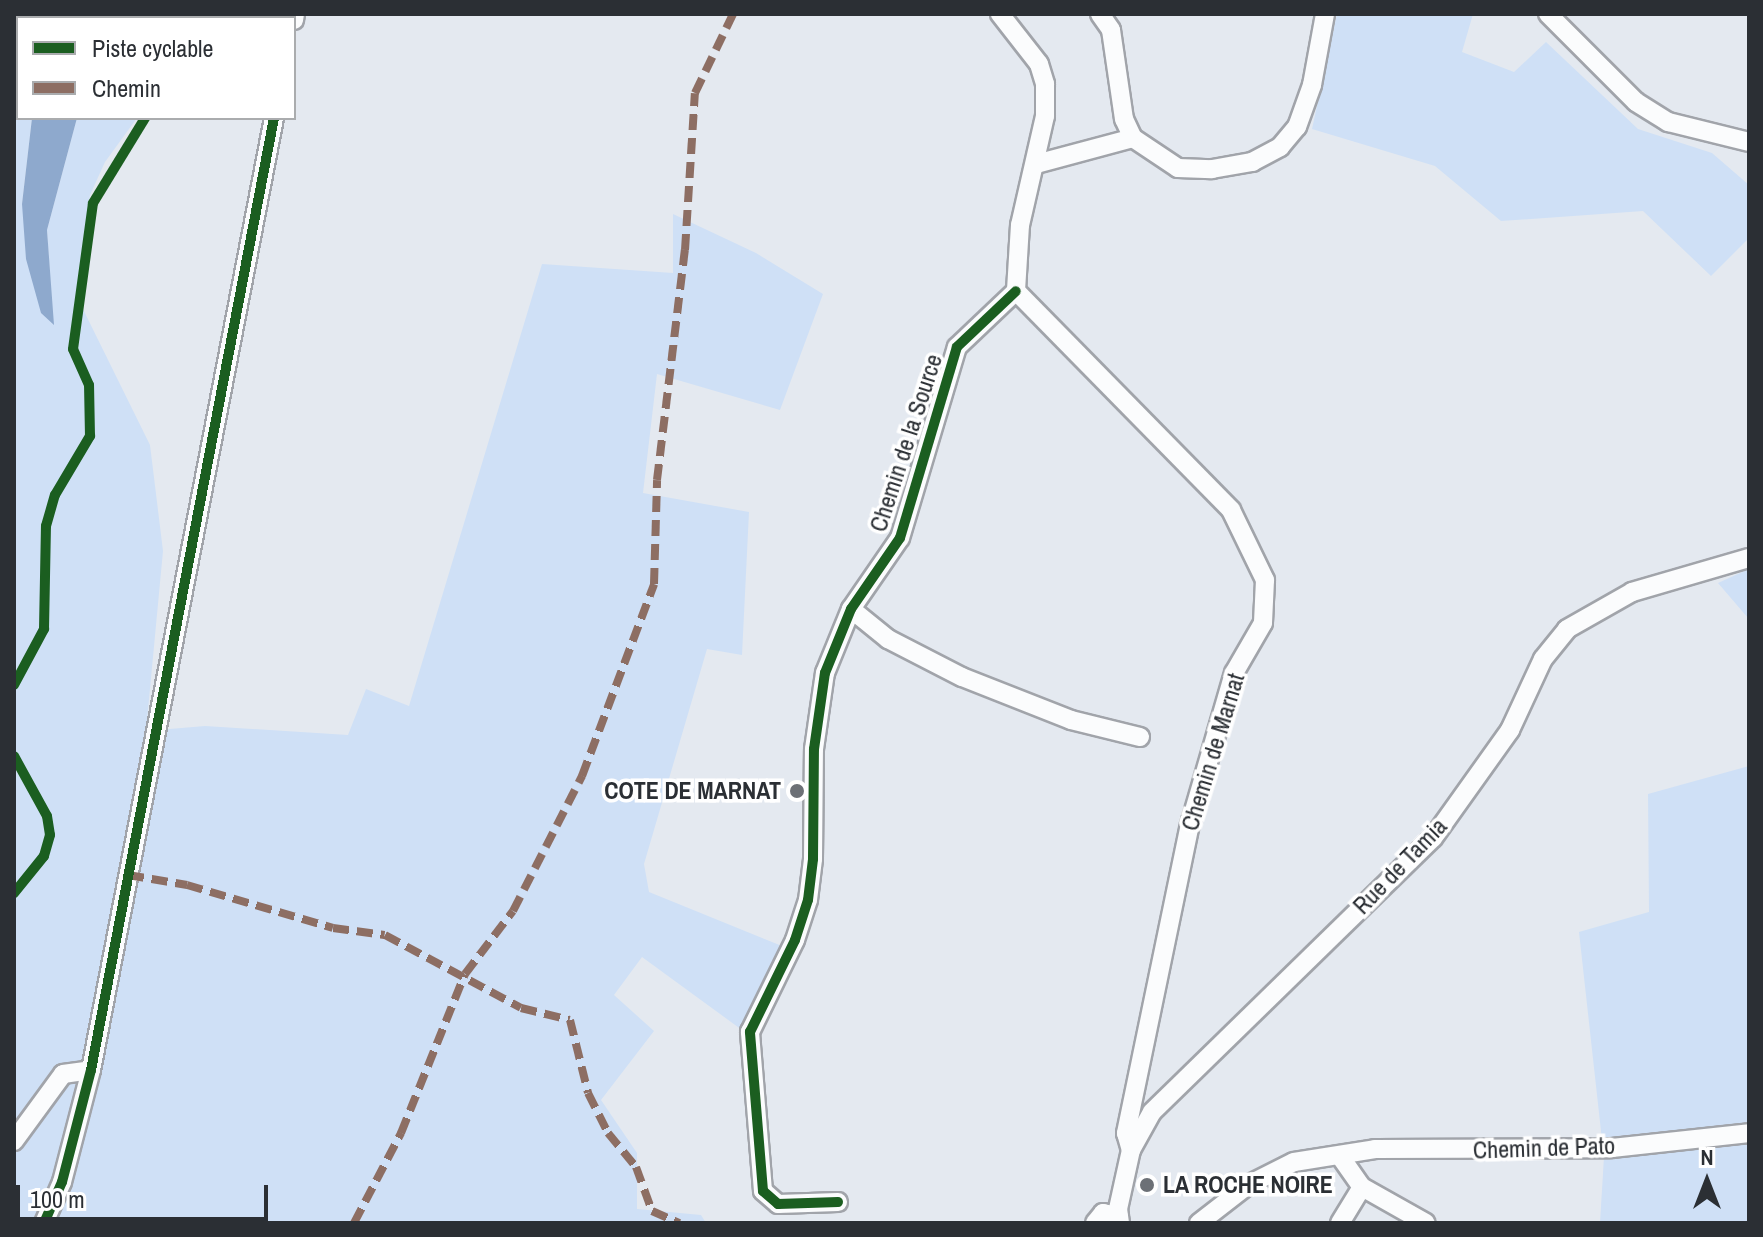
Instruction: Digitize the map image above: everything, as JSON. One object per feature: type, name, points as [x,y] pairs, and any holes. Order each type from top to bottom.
[{"type":"street","points":[[1000,14],[1039,64],[1045,84],[1036,164],[1020,225],[1016,291]]},
{"type":"street","points":[[1100,14],[1111,30],[1124,119],[1133,138],[1178,168],[1252,162],[1280,147],[1297,127],[1312,85],[1325,14]]},
{"type":"street","points":[[1548,14],[1636,102],[1668,122],[1749,142]]},
{"type":"street","points":[[245,260],[264,120]]},
{"type":"street","points":[[44,1223],[67,1168],[91,1070],[274,120]]},
{"type":"street","points":[[1036,164],[1133,138]]},
{"type":"street","name":"Chemin de la Source","points":[[838,1202],[778,1204],[763,1191],[750,1032],[795,940],[808,900],[817,712],[825,673],[851,609],[900,538],[957,347],[1016,291]]},
{"type":"street","name":"Chemin de Marnat","points":[[1016,291],[1231,510],[1265,580],[1263,623],[1234,673],[1190,824],[1126,1133],[1131,1150]]},
{"type":"street","name":"Rue de Tamia","points":[[1131,1150],[1152,1112],[1183,1077],[1433,838],[1510,730],[1543,659],[1567,629],[1632,592],[1749,558]]},
{"type":"street","points":[[851,609],[888,639],[962,677],[1071,720],[1140,737]]},
{"type":"street","points":[[14,1141],[63,1074],[91,1070]]},
{"type":"street","name":"Chemin de Pato","points":[[1199,1223],[1275,1168],[1375,1149],[1612,1148],[1749,1133]]},
{"type":"street","points":[[1095,1223],[1103,1213],[1119,1219],[1131,1150]]},
{"type":"street","points":[[1340,1156],[1362,1187],[1426,1223]]},
{"type":"street","points":[[1340,1223],[1362,1187]]},
{"type":"shaded area","points":[[14,14],[56,14],[16,16],[16,120],[32,120],[22,204],[53,324],[47,230],[76,120],[136,120],[105,162],[90,195],[77,297],[150,445],[163,551],[146,731],[205,726],[348,735],[366,689],[409,706],[542,264],[673,273],[673,214],[756,253],[823,294],[780,410],[657,374],[643,493],[749,512],[742,655],[707,649],[644,864],[649,892],[782,946],[742,1030],[642,957],[614,995],[654,1031],[601,1100],[637,1153],[637,1209],[701,1215],[706,1223],[14,1223]]},
{"type":"shaded area","points":[[1337,14],[1473,14],[1462,52],[1514,72],[1546,42],[1638,129],[1712,153],[1749,185],[1749,238],[1711,276],[1643,211],[1501,221],[1435,166],[1312,129]]},
{"type":"shaded area","points":[[1749,569],[1749,618],[1748,618],[1718,583]]},
{"type":"shaded area","points":[[1749,766],[1749,1124],[1602,1140],[1579,932],[1649,912],[1648,794]]},
{"type":"shaded area","points":[[1749,1142],[1749,1223],[1600,1223],[1604,1157]]},
{"type":"water","points":[[32,120],[76,120],[47,230],[54,325],[41,313],[26,259],[22,204]]},
{"type":"marked path","points":[[354,1223],[401,1133],[465,974],[513,911],[582,776],[654,584],[657,480],[685,250],[695,93],[733,14]]},
{"type":"marked path","points":[[128,875],[187,885],[333,928],[385,935],[521,1008],[570,1020],[588,1093],[608,1133],[636,1167],[652,1211],[679,1223]]},
{"type":"cycle path","points":[[14,685],[44,629],[46,526],[55,495],[90,436],[89,385],[73,349],[93,203],[144,120]]},
{"type":"cycle path","points":[[44,1223],[62,1182],[91,1070],[274,120]]},
{"type":"cycle path","points":[[838,1202],[778,1204],[763,1191],[750,1032],[795,940],[808,900],[813,859],[814,749],[825,673],[851,609],[900,538],[957,347],[1016,291]]},
{"type":"cycle path","points":[[14,756],[47,816],[50,835],[44,856],[14,893]]},
{"type":"place","name":"COTE DE MARNAT","points":[[797,791]]},
{"type":"place","name":"LA ROCHE NOIRE","points":[[1147,1185]]}]
